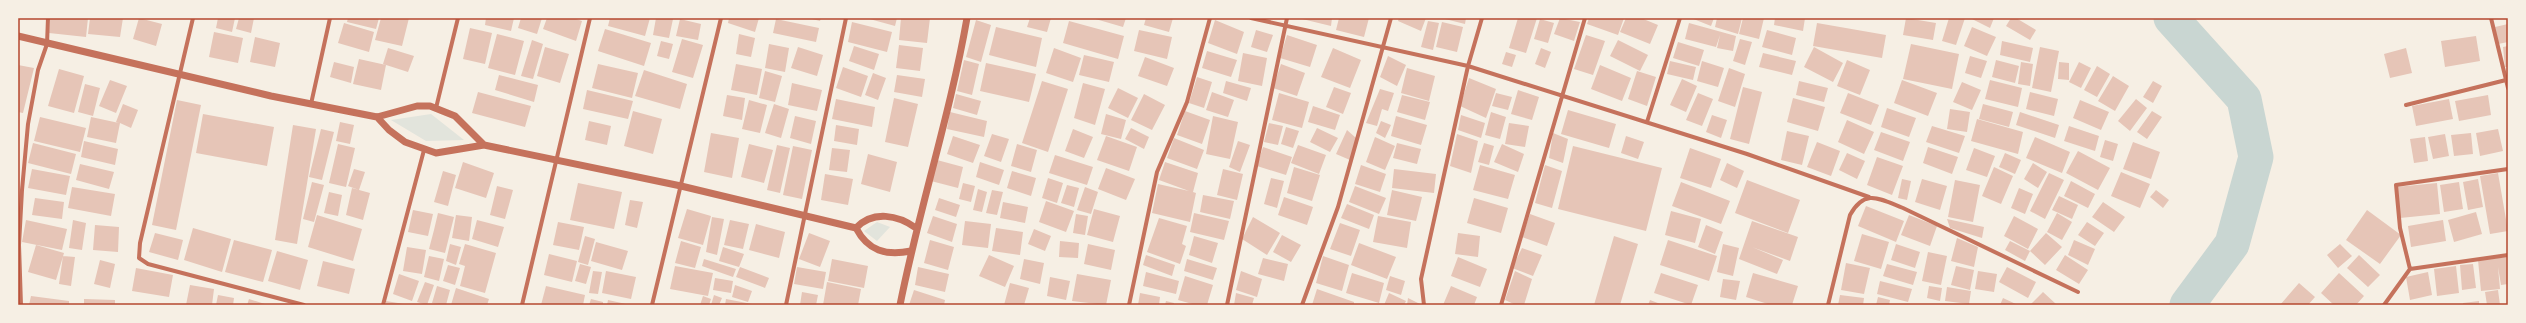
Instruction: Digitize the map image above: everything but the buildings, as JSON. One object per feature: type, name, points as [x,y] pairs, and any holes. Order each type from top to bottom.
[{"type":"street","points":[[21,305],[19,245],[22,182],[28,124],[38,70],[47,44],[48,18]]},
{"type":"street","points":[[194,18],[140,243],[139,258],[148,264],[304,305]]},
{"type":"street","points":[[311,104],[330,18]]},
{"type":"street","points":[[436,108],[458,18]]},
{"type":"street","points":[[522,305],[590,18]]},
{"type":"street","points":[[652,305],[721,18]]},
{"type":"street","points":[[786,305],[806,217],[846,18]]},
{"type":"street","points":[[900,305],[916,228],[958,70],[967,18]]},
{"type":"street","points":[[1129,305],[1157,172],[1188,102],[1210,18]]},
{"type":"street","points":[[1251,18],[1384,46],[1468,66],[1564,95],[1747,154],[1869,197],[1878,198],[1903,208],[2078,292]]},
{"type":"street","points":[[1227,305],[1287,18]]},
{"type":"street","points":[[1302,305],[1338,207],[1391,18]]},
{"type":"street","points":[[1424,305],[1422,279],[1468,66],[1482,18]]},
{"type":"street","points":[[1501,305],[1564,95],[1585,18]]},
{"type":"street","points":[[1648,122],[1680,18]]},
{"type":"street","points":[[2491,18],[2508,88]]},
{"type":"street","points":[[18,36],[180,75],[378,117],[417,106],[436,108],[454,116],[484,145]]},
{"type":"street","points":[[2406,105],[2506,80]]},
{"type":"street","points":[[378,117],[389,130],[405,142],[424,150],[443,152],[484,145],[557,160],[680,186],[806,217],[834,221],[856,228],[868,245],[881,252],[911,251]]},
{"type":"street","points":[[383,305],[424,150]]},
{"type":"street","points":[[2410,268],[2400,228],[2396,185],[2508,169]]},
{"type":"street","points":[[1828,305],[1850,215],[1855,205],[1869,197]]},
{"type":"street","points":[[856,228],[873,217],[882,216],[907,222],[916,228]]},
{"type":"street","points":[[2384,305],[2410,268],[2508,255]]},
{"type":"shaded area","points":[[431,114],[464,140],[426,141],[391,120]]},
{"type":"shaded area","points":[[877,222],[890,227],[877,241],[864,231]]},
{"type":"waterway","points":[[2171,18],[2244,99],[2256,157],[2232,244],[2187,305]]}]
